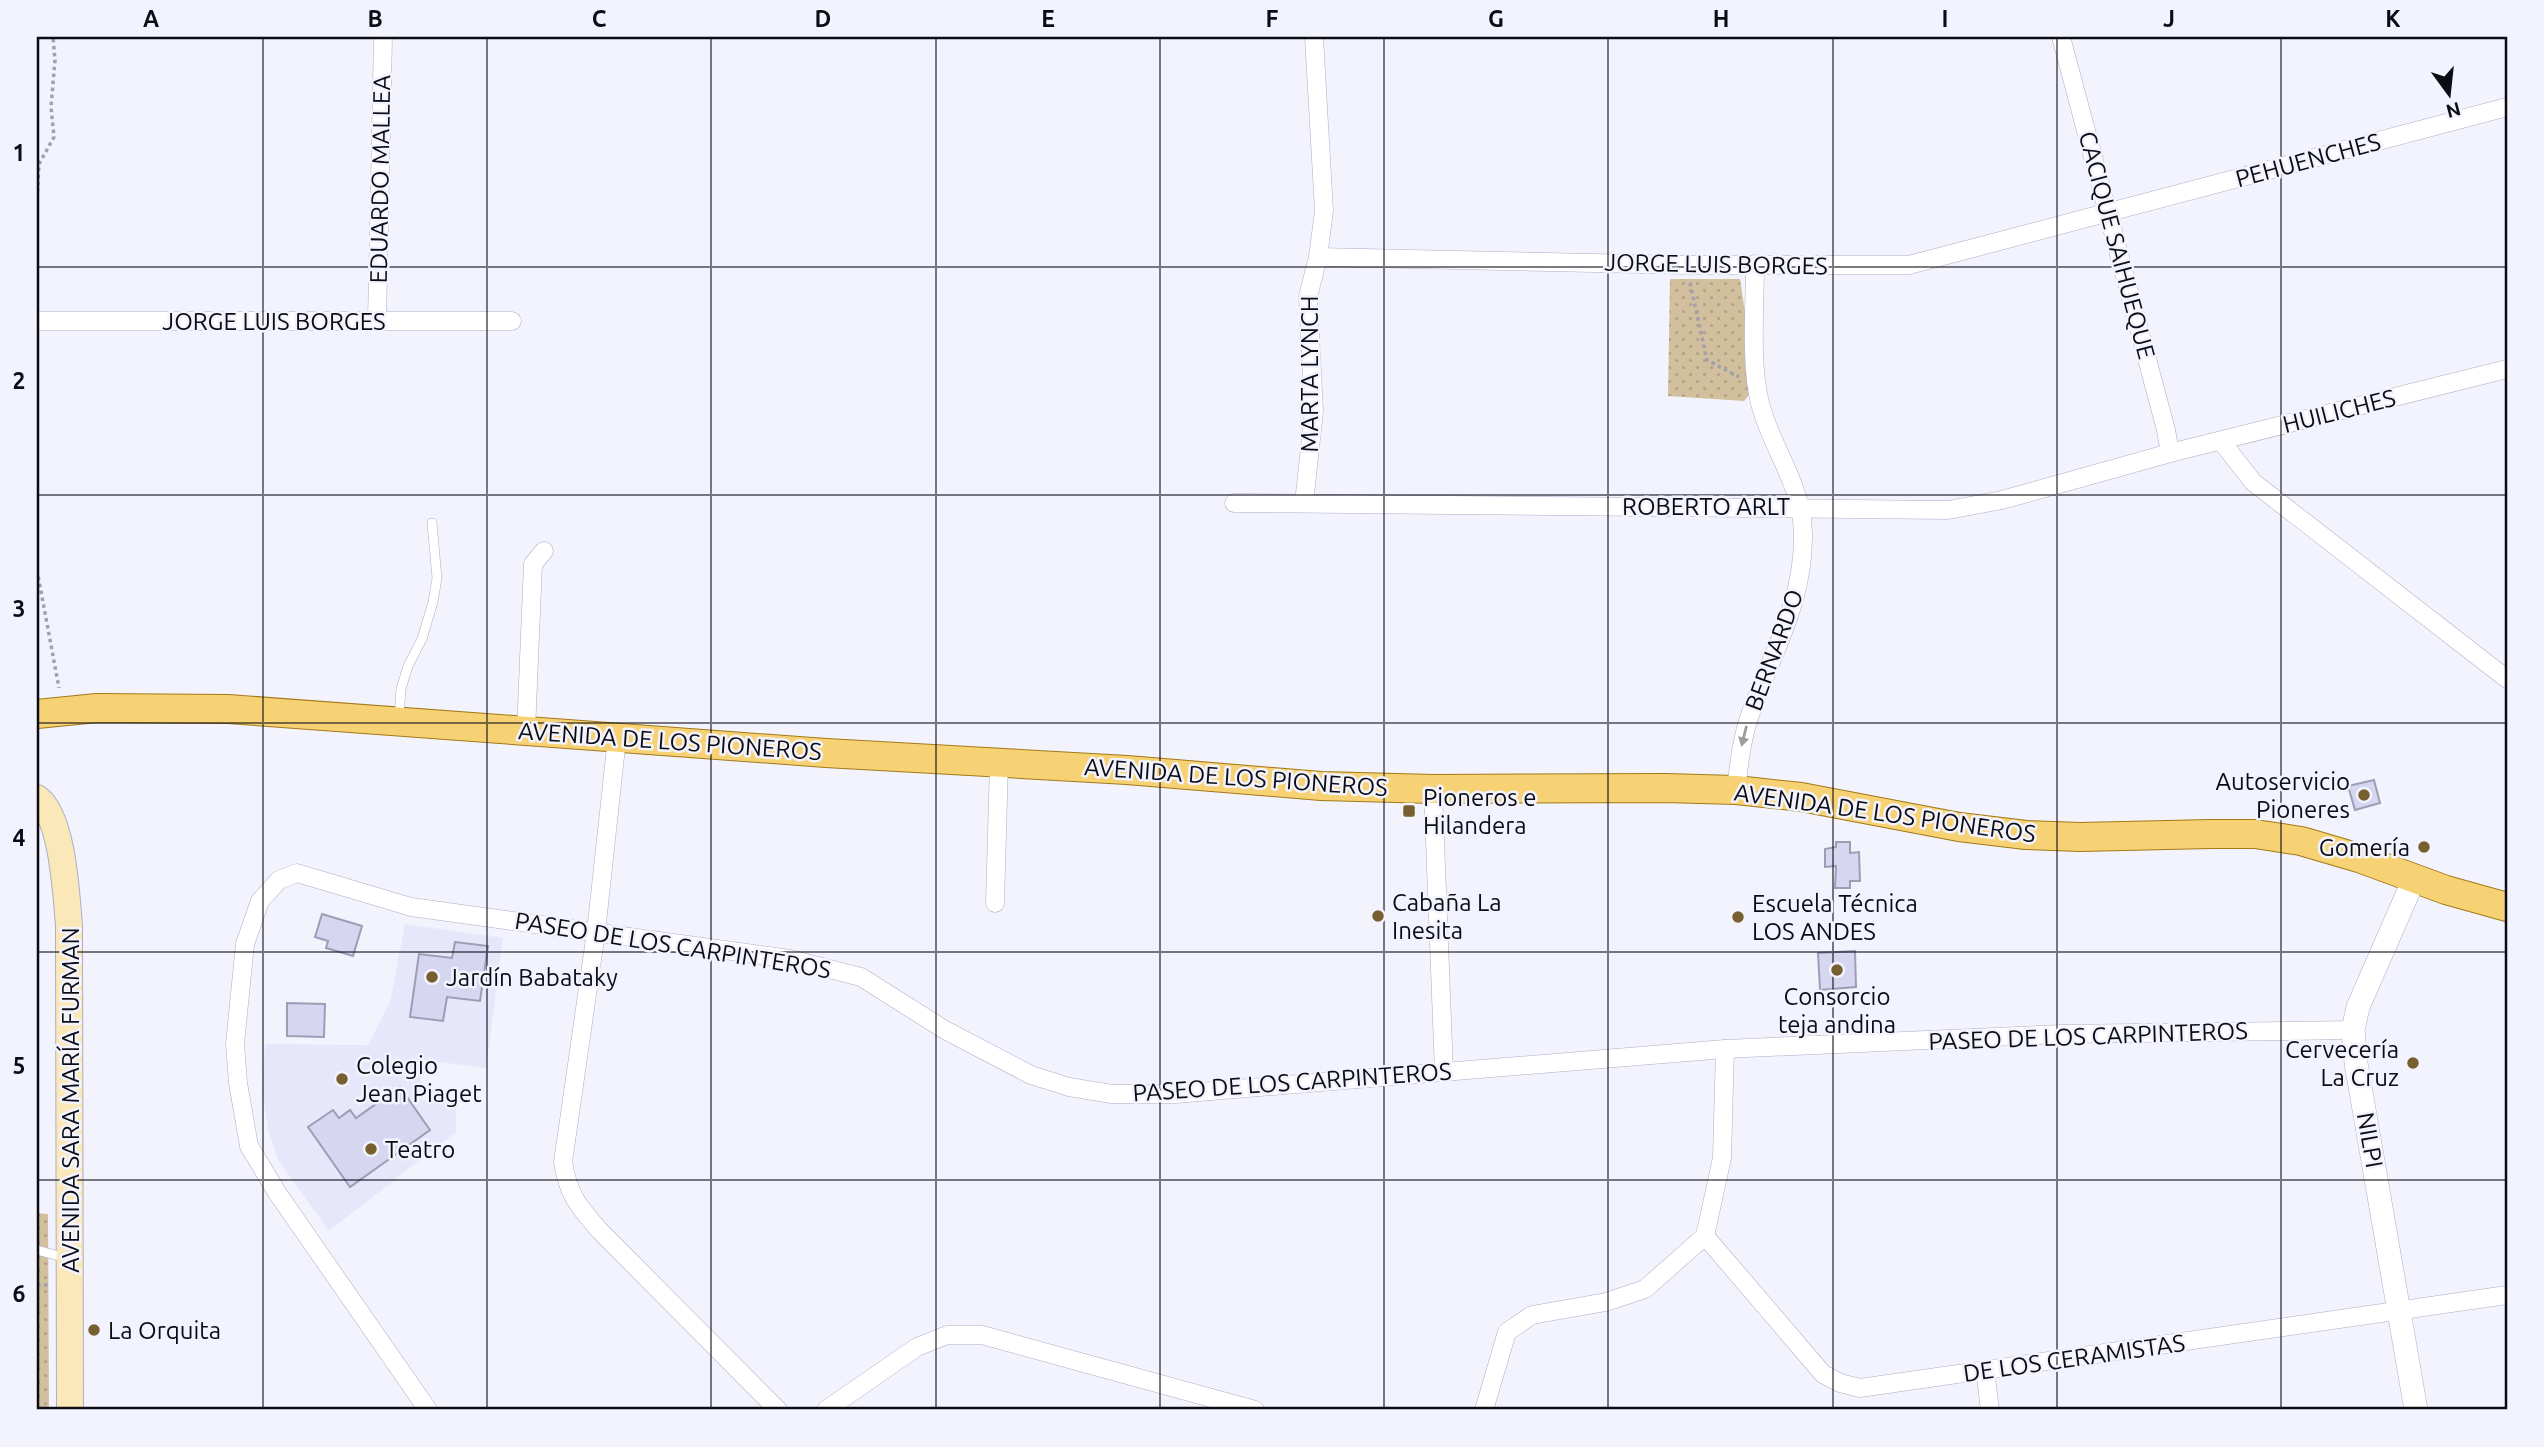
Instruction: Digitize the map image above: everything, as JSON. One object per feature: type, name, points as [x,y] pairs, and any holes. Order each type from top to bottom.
[{"type":"main road","name":"AVENIDA DE LOS PIONEROS","points":[[50,713],[97,708],[228,709],[617,738],[1126,770],[1321,786],[1736,790],[1801,797],[1959,827],[2026,835],[2080,837],[2255,834],[2301,841],[2507,907]]},
{"type":"main road","name":"AVENIDA SARA MARÍA FURMAN","points":[[37,798],[44,803],[64,867],[69,925],[70,1410]]},
{"type":"street","name":"EDUARDO MALLEA","points":[[377,321],[383,37]]},
{"type":"street","name":"MARTA LYNCH","points":[[1304,503],[1314,411],[1308,297],[1318,257],[1324,211],[1314,37]]},
{"type":"street","name":"CACIQUE SAIHUEQUE","points":[[2061,37],[2170,453]]},
{"type":"street","name":"PEHUENCHES","points":[[2108,212],[2507,107]]},
{"type":"street","name":"JORGE LUIS BORGES","points":[[1318,257],[1686,265],[1909,265],[2108,212]]},
{"type":"street","name":"BERNARDO","points":[[1736,790],[1742,741],[1797,595],[1803,533],[1801,507],[1792,478],[1761,407],[1756,386],[1755,264]]},
{"type":"street","name":"JORGE LUIS BORGES","points":[[37,321],[512,321]]},
{"type":"street","name":"HUILICHES","points":[[2170,453],[2507,369]]},
{"type":"street","points":[[2221,440],[2253,482],[2507,679]]},
{"type":"street","name":"ROBERTO ARLT","points":[[1234,503],[1948,510],[2002,500],[2170,453]]},
{"type":"street","points":[[526,731],[533,564],[544,551]]},
{"type":"street","points":[[617,738],[596,932],[563,1162],[566,1185],[577,1205],[599,1230],[778,1410]]},
{"type":"street","points":[[995,903],[999,763]]},
{"type":"street","points":[[1433,789],[1444,1072]]},
{"type":"street","name":"PASEO DE LOS CARPINTEROS","points":[[428,1410],[278,1194],[249,1146],[238,1083],[235,1044],[245,944],[260,901],[279,880],[298,873],[411,907],[790,959],[861,977],[945,1030],[1031,1076],[1069,1087],[1112,1094],[1175,1094],[1724,1049],[2061,1034],[2353,1030]]},
{"type":"street","name":"NILPI","points":[[2414,879],[2358,1007],[2353,1030],[2356,1063],[2416,1410]]},
{"type":"street","points":[[1484,1410],[1507,1332],[1532,1315],[1606,1302],[1645,1289],[1705,1236],[1722,1158],[1724,1049]]},
{"type":"street","name":"DE LOS CERAMISTAS","points":[[1705,1236],[1824,1374],[1840,1383],[1860,1388],[2507,1295]]},
{"type":"street","points":[[826,1410],[917,1347],[947,1335],[982,1335],[1255,1410]]},
{"type":"street","points":[[1985,1370],[1990,1410]]},
{"type":"lane","points":[[399,720],[401,688],[408,666],[422,639],[433,602],[437,578],[432,523]]},
{"type":"lane","points":[[37,1250],[71,1259]]},
{"type":"path","points":[[37,199],[39,164],[54,137],[51,107],[55,60],[53,37]]},
{"type":"path","points":[[1686,265],[1707,360],[1756,386]]},
{"type":"path","points":[[37,570],[50,713]]},
{"type":"shaded area","points":[[1670,279],[1740,279],[1756,386],[1744,401],[1668,396]]},
{"type":"shaded area","name":"Colegio Jean Piaget","points":[[405,924],[503,938],[486,1068],[423,1060],[419,1099],[456,1106],[456,1132],[329,1231],[278,1160],[268,1129],[262,1091],[265,1044],[368,1045],[390,1002]]},
{"type":"shaded area","points":[[37,1213],[48,1214],[49,1410],[37,1410]]},
{"type":"building","name":"Autoservicio Pioneres","points":[[2374,780],[2380,803],[2355,810],[2348,786]]},
{"type":"building","points":[[1836,842],[1850,842],[1850,853],[1859,852],[1860,881],[1850,881],[1850,888],[1835,888],[1836,866],[1825,867],[1825,849],[1836,847]]},
{"type":"building","points":[[322,914],[362,926],[353,956],[326,948],[328,941],[315,937]]},
{"type":"building","points":[[455,942],[488,946],[480,1001],[447,997],[443,1021],[410,1017],[419,954],[452,958]]},
{"type":"building","name":"Consorcio teja andina","points":[[1855,951],[1856,987],[1820,990],[1818,953]]},
{"type":"building","points":[[287,1003],[325,1004],[324,1037],[287,1036]]},
{"type":"building","points":[[400,1087],[430,1130],[350,1187],[308,1127],[333,1110],[339,1118],[350,1110],[356,1118]]},
{"type":"place","name":"Autoservicio Pioneres","points":[[2364,795]]},
{"type":"place","name":"Pioneros e Hilandera","points":[[1409,811]]},
{"type":"place","name":"Gomería","points":[[2424,847]]},
{"type":"place","name":"Cabaña La Inesita","points":[[1378,916]]},
{"type":"place","name":"Escuela Técnica LOS ANDES","points":[[1738,917]]},
{"type":"place","name":"Consorcio teja andina","points":[[1837,970]]},
{"type":"place","name":"Jardín Babataky","points":[[432,977]]},
{"type":"place","name":"Cervecería La Cruz","points":[[2413,1063]]},
{"type":"place","name":"Colegio Jean Piaget","points":[[342,1079]]},
{"type":"place","name":"Teatro","points":[[371,1149]]},
{"type":"place","name":"La Orquita","points":[[94,1330]]}]
